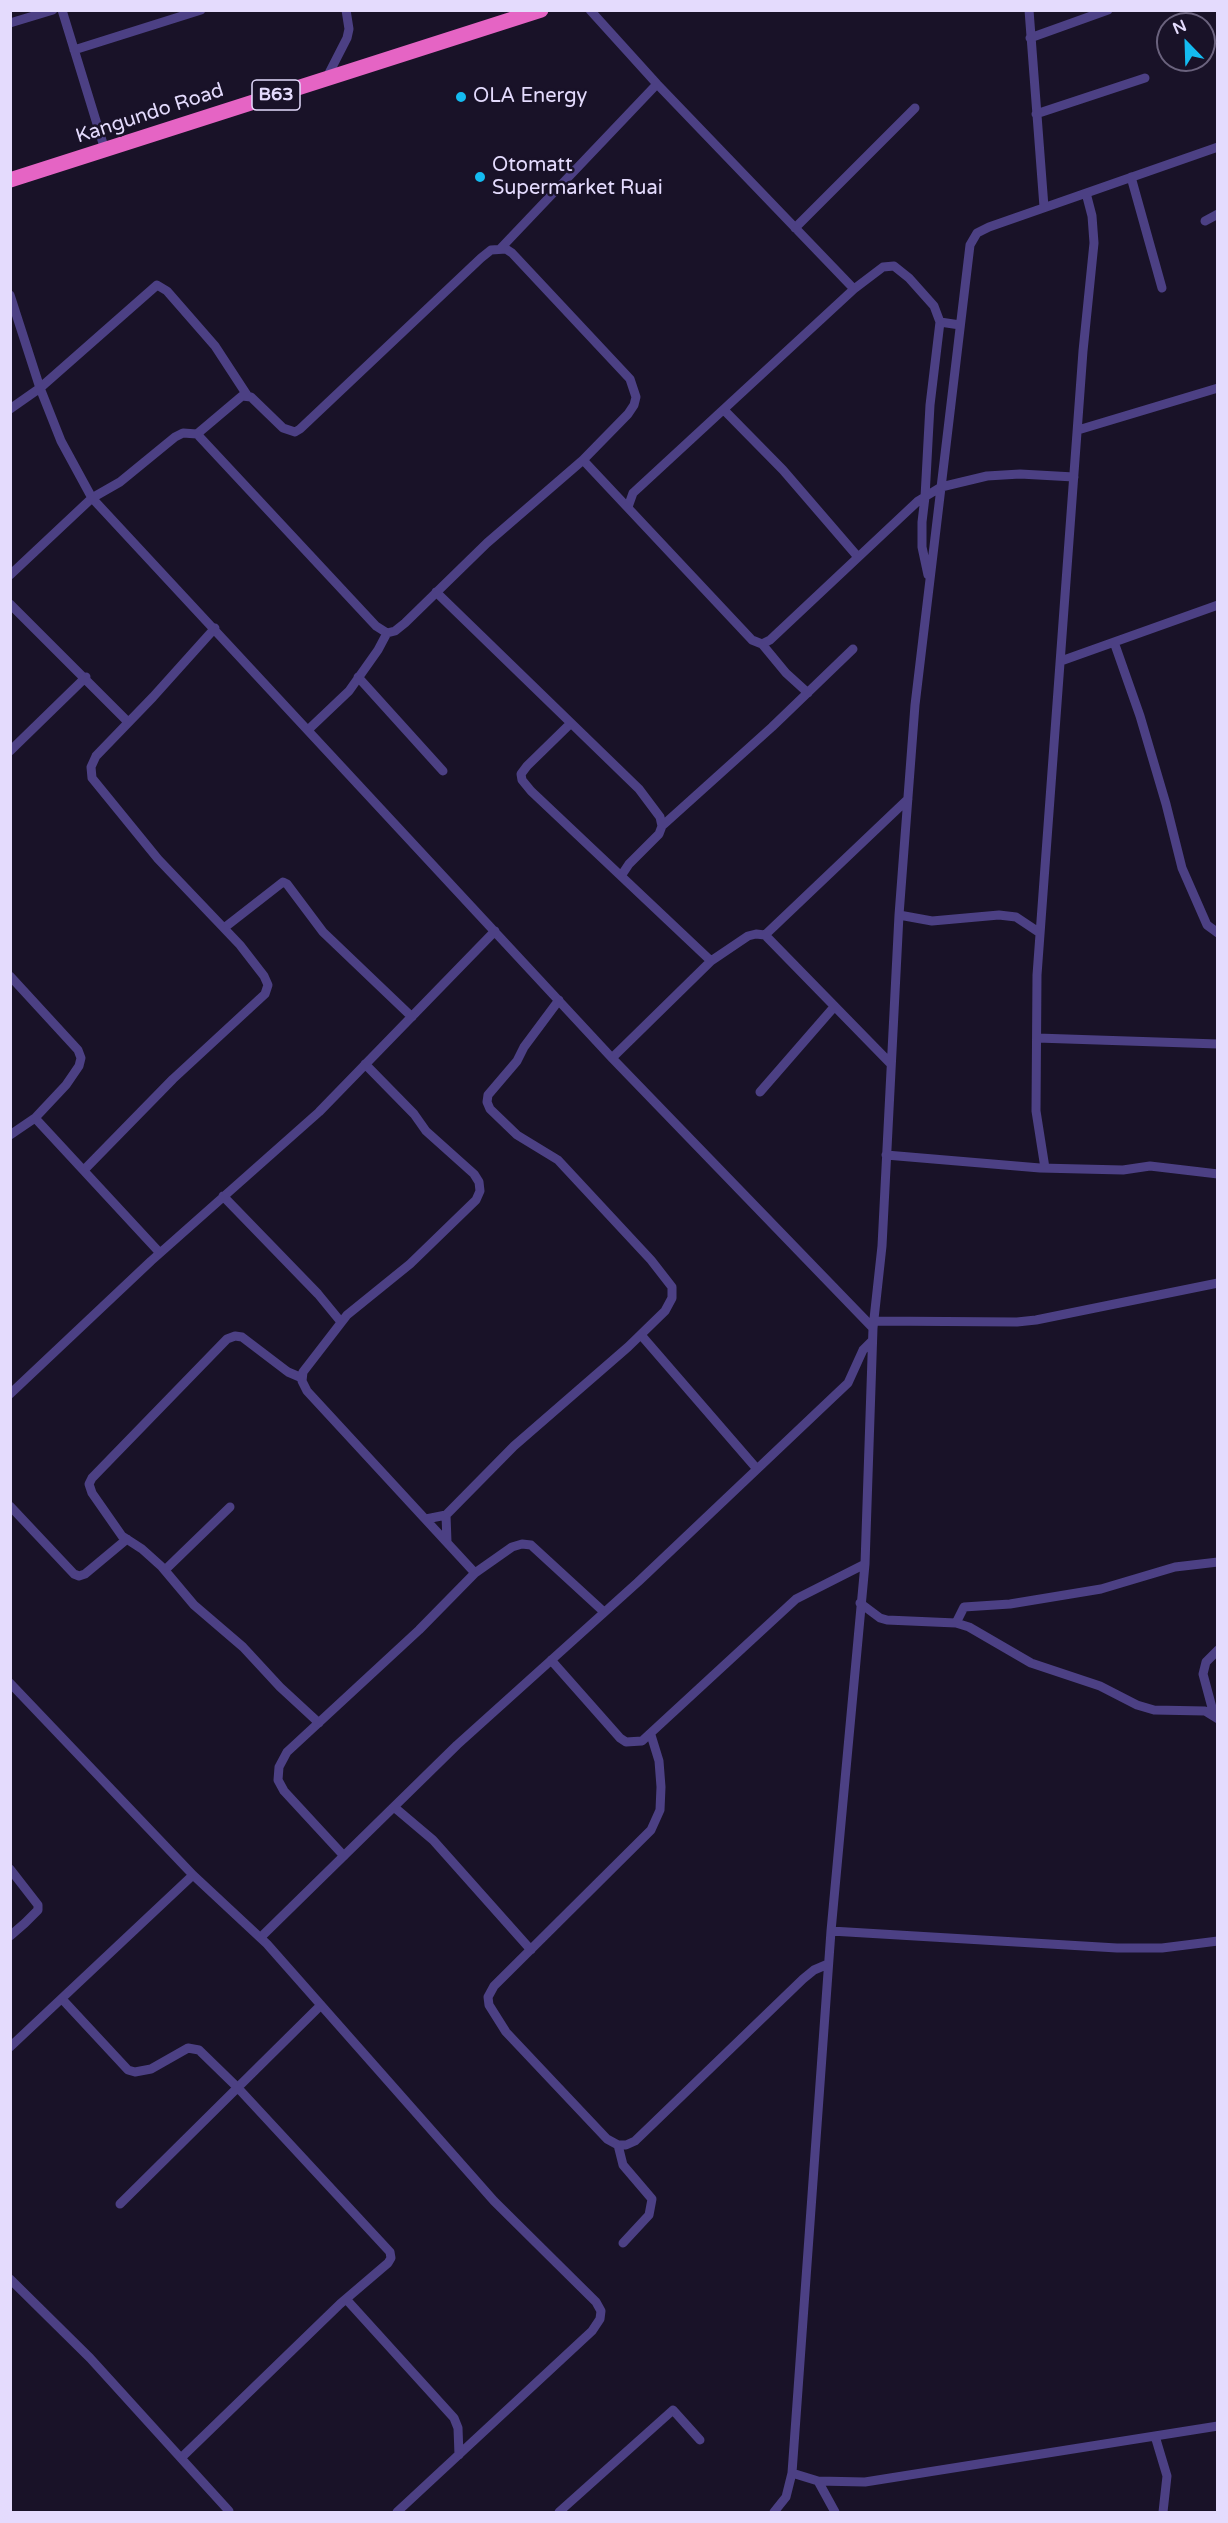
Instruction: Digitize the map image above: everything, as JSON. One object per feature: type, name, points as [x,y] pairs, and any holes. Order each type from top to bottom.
[{"type":"highway","name":"Kangundo Road","points":[[10,180],[541,10]]},
{"type":"street","points":[[10,24],[53,10]]},
{"type":"street","points":[[62,10],[105,150]]},
{"type":"street","points":[[74,50],[201,10]]},
{"type":"street","points":[[326,79],[347,38],[349,18],[346,10]]},
{"type":"street","points":[[590,10],[657,84],[854,289]]},
{"type":"street","points":[[1029,10],[1044,207]]},
{"type":"street","points":[[1030,38],[1108,10]]},
{"type":"street","points":[[1036,114],[1145,78]]},
{"type":"street","points":[[500,249],[657,84]]},
{"type":"street","points":[[795,228],[915,108]]},
{"type":"street","points":[[774,2512],[786,2497],[792,2473],[828,1964],[865,1564],[872,1341],[882,1245],[899,915],[915,705],[970,245],[977,233],[989,226],[1218,147]]},
{"type":"street","points":[[1131,177],[1162,288]]},
{"type":"street","points":[[1045,1168],[1036,1111],[1037,975],[1077,430],[1094,243],[1092,216],[1086,193]]},
{"type":"street","points":[[1205,221],[1218,214]]},
{"type":"street","points":[[10,409],[40,388],[157,285],[167,291],[215,346],[247,395],[283,428],[295,432],[481,258],[491,250],[500,249],[512,253],[623,372],[634,388],[634,405],[628,414],[583,460],[487,543],[405,623],[395,631],[387,633],[376,626],[197,434]]},
{"type":"street","points":[[627,507],[633,493],[854,289],[882,267],[894,266],[909,278],[934,306],[940,322],[930,405],[922,547],[929,583]]},
{"type":"street","points":[[10,295],[40,388],[61,441],[92,498],[309,729],[612,1058],[873,1325],[1017,1322],[1218,1283]]},
{"type":"street","points":[[940,322],[960,325]]},
{"type":"street","points":[[1077,430],[1218,388]]},
{"type":"street","points":[[10,575],[92,498],[120,482],[175,437],[183,434],[197,434],[236,399],[247,395]]},
{"type":"street","points":[[724,410],[783,470],[858,557]]},
{"type":"street","points":[[583,460],[752,640],[762,644],[786,673],[808,693]]},
{"type":"street","points":[[762,644],[770,640],[926,497],[941,487],[987,476],[1020,474],[1074,477]]},
{"type":"street","points":[[615,494],[633,493]]},
{"type":"street","points":[[436,592],[639,789],[660,817],[662,826]]},
{"type":"street","points":[[10,603],[86,677],[128,722]]},
{"type":"street","points":[[1061,661],[1217,606]]},
{"type":"street","points":[[84,1170],[173,1079],[265,994],[268,985],[264,975],[225,928],[158,859],[92,778],[91,767],[96,756],[215,628]]},
{"type":"street","points":[[309,729],[349,691],[387,633]]},
{"type":"street","points":[[1114,642],[1140,716],[1182,868],[1208,925],[1218,933]]},
{"type":"street","points":[[621,876],[659,834],[662,826],[854,649]]},
{"type":"street","points":[[10,751],[86,677]]},
{"type":"street","points":[[358,677],[443,771]]},
{"type":"street","points":[[571,723],[527,766],[521,774],[522,780],[531,792],[711,961]]},
{"type":"street","points":[[612,1058],[711,961],[748,936],[765,935],[908,799]]},
{"type":"street","points":[[225,928],[283,882],[288,884],[323,932],[412,1017]]},
{"type":"street","points":[[899,915],[932,921],[999,915],[1016,917],[1040,933]]},
{"type":"street","points":[[10,1394],[160,1253],[300,1130],[495,931]]},
{"type":"street","points":[[765,935],[890,1063]]},
{"type":"street","points":[[10,976],[78,1050],[81,1058],[79,1066],[66,1085],[35,1118],[10,1135]]},
{"type":"street","points":[[426,1519],[446,1515],[514,1446],[641,1335],[665,1311],[672,1298],[672,1287],[651,1260],[558,1160],[517,1135],[505,1125],[487,1102],[488,1095],[517,1061],[524,1047],[559,1000]]},
{"type":"street","points":[[760,1092],[834,1007]]},
{"type":"street","points":[[1037,1038],[1218,1044]]},
{"type":"street","points":[[365,1064],[414,1114],[426,1131],[474,1174],[480,1182],[480,1191],[476,1200],[410,1264],[363,1301],[342,1322],[303,1372],[302,1378],[307,1390],[475,1573]]},
{"type":"street","points":[[35,1118],[160,1253]]},
{"type":"street","points":[[886,1155],[1045,1168],[1123,1170],[1150,1166],[1218,1174]]},
{"type":"street","points":[[223,1196],[342,1322]]},
{"type":"street","points":[[641,1335],[758,1469]]},
{"type":"street","points":[[302,1378],[288,1372],[242,1337],[234,1336],[227,1339],[92,1478],[89,1484],[92,1493],[113,1525],[165,1570],[194,1605],[243,1647],[280,1687],[319,1723]]},
{"type":"street","points":[[261,1937],[457,1745],[604,1612],[848,1383],[863,1350],[872,1341]]},
{"type":"street","points":[[10,1506],[74,1574],[79,1576],[86,1574],[127,1539]]},
{"type":"street","points":[[165,1570],[230,1507]]},
{"type":"street","points":[[446,1515],[447,1542]]},
{"type":"street","points":[[344,1856],[284,1791],[278,1780],[279,1767],[288,1752],[419,1630],[475,1573],[512,1547],[522,1544],[531,1545],[604,1612]]},
{"type":"street","points":[[956,1623],[964,1607],[1010,1604],[1101,1589],[1175,1567],[1218,1562]]},
{"type":"street","points":[[551,1660],[620,1738],[634,1743],[651,1735],[708,1678],[796,1599],[865,1564]]},
{"type":"street","points":[[860,1604],[880,1618],[887,1620],[956,1623],[969,1627],[1031,1663],[1100,1686],[1137,1705],[1154,1710],[1205,1711],[1216,1717]]},
{"type":"street","points":[[1216,1717],[1203,1674],[1206,1662],[1218,1650]]},
{"type":"street","points":[[10,1683],[193,1875],[261,1937],[494,2201],[596,2302],[601,2311],[600,2319],[592,2331],[398,2512]]},
{"type":"street","points":[[651,1735],[659,1761],[661,1787],[660,1810],[651,1830],[494,1986],[488,1996],[489,2005],[506,2032],[607,2139],[618,2145],[635,2141],[803,1979],[814,1970],[828,1964]]},
{"type":"street","points":[[394,1807],[433,1840],[531,1950]]},
{"type":"street","points":[[10,1869],[38,1905],[38,1910],[32,1917],[10,1936]]},
{"type":"street","points":[[10,2047],[193,1875]]},
{"type":"street","points":[[831,1931],[1118,1948],[1162,1948],[1218,1941]]},
{"type":"street","points":[[62,1999],[128,2070],[135,2072],[151,2069],[188,2048],[199,2050],[238,2088],[390,2252],[391,2258],[388,2263],[346,2298],[180,2458]]},
{"type":"street","points":[[120,2204],[321,2005]]},
{"type":"street","points":[[618,2145],[622,2165],[652,2199],[649,2215],[623,2243]]},
{"type":"street","points":[[10,2279],[90,2358],[229,2512]]},
{"type":"street","points":[[346,2298],[454,2418],[458,2428],[459,2455]]},
{"type":"street","points":[[559,2512],[673,2410],[700,2440]]},
{"type":"street","points":[[792,2473],[818,2481],[840,2483],[865,2481],[1218,2426]]},
{"type":"street","points":[[1155,2436],[1167,2476],[1163,2512]]},
{"type":"street","points":[[818,2481],[835,2512]]},
{"type":"place","name":"OLA Energy","points":[[461,97]]},
{"type":"place","name":"Otomatt Supermarket Ruai","points":[[480,177]]}]
